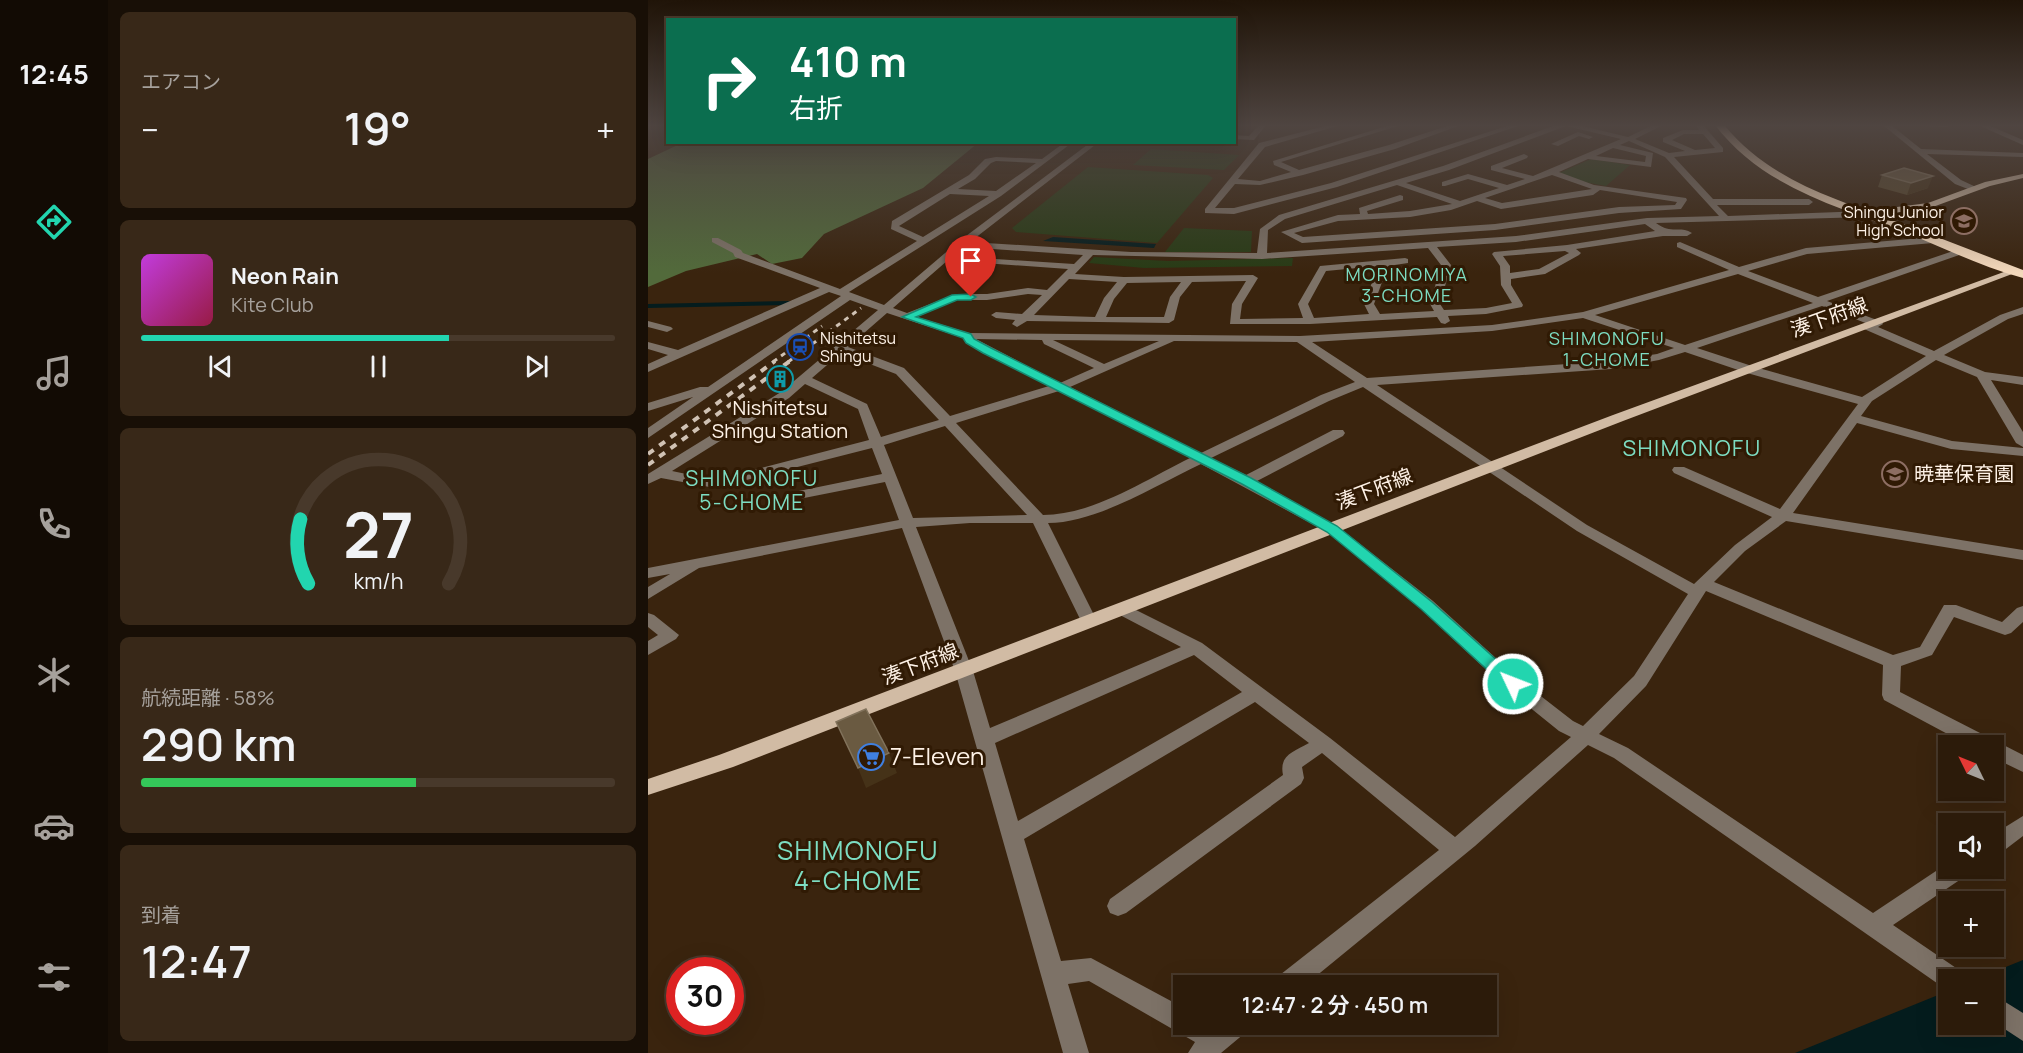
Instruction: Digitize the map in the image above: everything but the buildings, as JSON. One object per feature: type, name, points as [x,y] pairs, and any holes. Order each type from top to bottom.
[{"type":"highway","points":[[1775,174],[1807,192],[2019,273]]},
{"type":"main road","points":[[1866,214],[1930,205],[1973,189],[2023,176]]},
{"type":"main road","name":"湊下府線","points":[[648,787],[726,761],[964,671],[1489,468],[2019,273]]},
{"type":"street","points":[[924,241],[894,227],[895,223],[975,174]]},
{"type":"street","points":[[648,434],[845,294],[1026,174]]},
{"type":"street","points":[[654,476],[785,395],[961,244],[1053,174]]},
{"type":"street","points":[[1237,174],[1208,211],[1234,212],[1368,174]]},
{"type":"street","points":[[1231,181],[1260,183],[1292,174]]},
{"type":"street","points":[[1306,174],[1359,195]]},
{"type":"street","points":[[1262,256],[1264,229],[1274,221],[1427,174]]},
{"type":"street","points":[[1516,174],[1533,179]]},
{"type":"street","points":[[1545,174],[1461,204],[1410,214],[1324,220],[1287,231],[1302,240],[1501,226],[1619,210],[1678,207],[1683,200],[1599,187],[1558,174]]},
{"type":"street","points":[[1686,174],[1725,218]]},
{"type":"street","points":[[1948,174],[1973,189]]},
{"type":"street","points":[[1445,184],[1468,176],[1507,188]]},
{"type":"street","points":[[1399,183],[1461,204]]},
{"type":"street","points":[[1478,198],[1501,206],[1593,193],[1599,187]]},
{"type":"street","points":[[949,191],[998,194]]},
{"type":"street","points":[[1365,216],[1362,210],[1400,198]]},
{"type":"street","points":[[1711,202],[1809,202]]},
{"type":"street","points":[[961,244],[1153,256],[1262,256],[1516,239],[1647,221],[1866,214]]},
{"type":"street","points":[[1647,221],[1664,233]]},
{"type":"street","points":[[1501,226],[1516,239]]},
{"type":"street","points":[[983,260],[1124,280],[1253,278],[1238,304],[1234,321],[1310,321],[1485,311],[1518,305],[1506,285],[1505,266],[1497,254],[1567,248],[1664,233],[1687,233]]},
{"type":"street","points":[[715,240],[738,252],[738,255],[907,317],[968,336],[1300,339],[1492,328],[1584,315],[1816,249],[1933,240]]},
{"type":"street","points":[[1680,245],[1820,302],[1982,375],[2023,381]]},
{"type":"street","points":[[1431,246],[1446,265],[1435,304],[1449,329]]},
{"type":"street","points":[[1505,277],[1542,272],[1576,253],[1567,248]]},
{"type":"street","points":[[648,573],[906,523],[1037,517],[1062,519],[1090,512],[1325,398],[1365,382],[1611,365],[1687,349],[1962,251]]},
{"type":"street","points":[[1004,336],[1090,253]]},
{"type":"street","points":[[1310,321],[1304,304],[1323,268],[1405,261]]},
{"type":"street","points":[[1376,317],[1369,304],[1384,263]]},
{"type":"street","points":[[996,315],[1024,318],[1169,320],[1175,297],[1189,279]]},
{"type":"street","points":[[1100,320],[1109,298],[1124,280]]},
{"type":"street","points":[[648,368],[829,288]]},
{"type":"street","points":[[907,317],[956,297],[987,297],[1028,291],[1049,293]]},
{"type":"street","points":[[1299,975],[1455,850],[1584,736],[1640,681],[1700,588],[1740,548],[1783,516],[1866,402],[1935,355],[1986,329],[2004,317],[2023,310]]},
{"type":"street","points":[[1584,315],[1751,370],[1866,402]]},
{"type":"street","points":[[648,324],[667,329]]},
{"type":"street","points":[[968,336],[970,341],[1246,481],[1332,529],[1427,606],[1513,684],[1566,726],[1621,753],[1938,969]]},
{"type":"street","points":[[1046,337],[1048,342],[1103,368]]},
{"type":"street","points":[[654,476],[715,484],[875,443],[1060,387],[1175,338]]},
{"type":"street","points":[[1300,339],[1489,468],[1626,554],[1700,588],[1892,662],[1926,651],[1950,609],[2005,628],[2023,612]]},
{"type":"street","points":[[648,345],[678,354]]},
{"type":"street","points":[[840,348],[900,371],[1037,517],[1089,621]]},
{"type":"street","points":[[1982,375],[2023,443]]},
{"type":"street","points":[[805,379],[863,407],[964,671],[1076,1053]]},
{"type":"street","points":[[648,407],[712,388]]},
{"type":"street","points":[[1854,418],[1951,446],[2023,452]]},
{"type":"street","points":[[1246,481],[1338,433]]},
{"type":"street","points":[[1679,470],[1783,516],[2023,555]]},
{"type":"street","points":[[794,496],[888,477]]},
{"type":"street","points":[[648,594],[698,564]]},
{"type":"street","points":[[1124,610],[1197,647],[1323,743],[1455,850]]},
{"type":"street","points":[[648,619],[669,635],[648,649]]},
{"type":"street","points":[[984,739],[1197,647]]},
{"type":"street","points":[[1892,662],[1891,695],[1967,735]]},
{"type":"street","points":[[1012,835],[1256,693]]},
{"type":"street","points":[[1118,906],[1294,778],[1291,764],[1323,743]]},
{"type":"street","points":[[2004,754],[2023,764]]},
{"type":"street","points":[[2004,838],[2023,825]]},
{"type":"street","points":[[1874,925],[1943,879]]},
{"type":"street","points":[[1053,974],[1091,969],[1173,1016]]},
{"type":"street","points":[[2004,1014],[2023,1028]]},
{"type":"street","points":[[1198,1035],[1209,1047],[1223,1035]]},
{"type":"green space","points":[[648,174],[940,174],[923,188],[824,234],[802,258],[772,264],[757,254],[686,271],[648,287]]},
{"type":"green space","points":[[1079,174],[1195,174],[1208,175],[1213,178],[1157,243],[1016,232],[1012,228]]},
{"type":"green space","points":[[1562,174],[1620,174],[1606,186],[1579,181]]},
{"type":"green space","points":[[1184,228],[1252,231],[1251,252],[1165,252]]},
{"type":"green space","points":[[1094,257],[1168,261],[1293,258],[1292,266],[1144,268],[1089,263]]},
{"type":"water","points":[[1053,237],[1156,244],[1154,248],[1043,241]]},
{"type":"water","points":[[2023,960],[2023,1053],[1795,1053],[1938,995],[1938,1035],[2004,1035],[2004,969],[2001,969]]},
{"type":"waterway","points":[[648,306],[789,303]]},
{"type":"railway","points":[[788,362],[861,308]]},
{"type":"railway","points":[[773,362],[822,326]]},
{"type":"railway","points":[[648,454],[775,361]]},
{"type":"railway","points":[[648,465],[790,361]]},
{"type":"place","name":"Shingu Junior High School","points":[[1964,221]]},
{"type":"place","name":"Nishitetsu Shingu","points":[[800,347]]},
{"type":"place","name":"Nishitetsu Shingu Station","points":[[780,379]]},
{"type":"place","name":"暁華保育園","points":[[1895,474]]},
{"type":"place","name":"7-Eleven","points":[[871,757]]},
{"type":"district","name":"MORINOMIYA 3-CHOME","points":[[1407,285]]},
{"type":"district","name":"SHIMONOFU 1-CHOME","points":[[1607,349]]},
{"type":"district","name":"SHIMONOFU","points":[[1692,448]]},
{"type":"district","name":"SHIMONOFU 5-CHOME","points":[[752,491]]},
{"type":"district","name":"SHIMONOFU 4-CHOME","points":[[858,866]]},
{"type":"route","points":[[971,297],[956,297],[907,317],[968,336],[970,341],[1246,481],[1332,529],[1427,606],[1513,684]]}]
